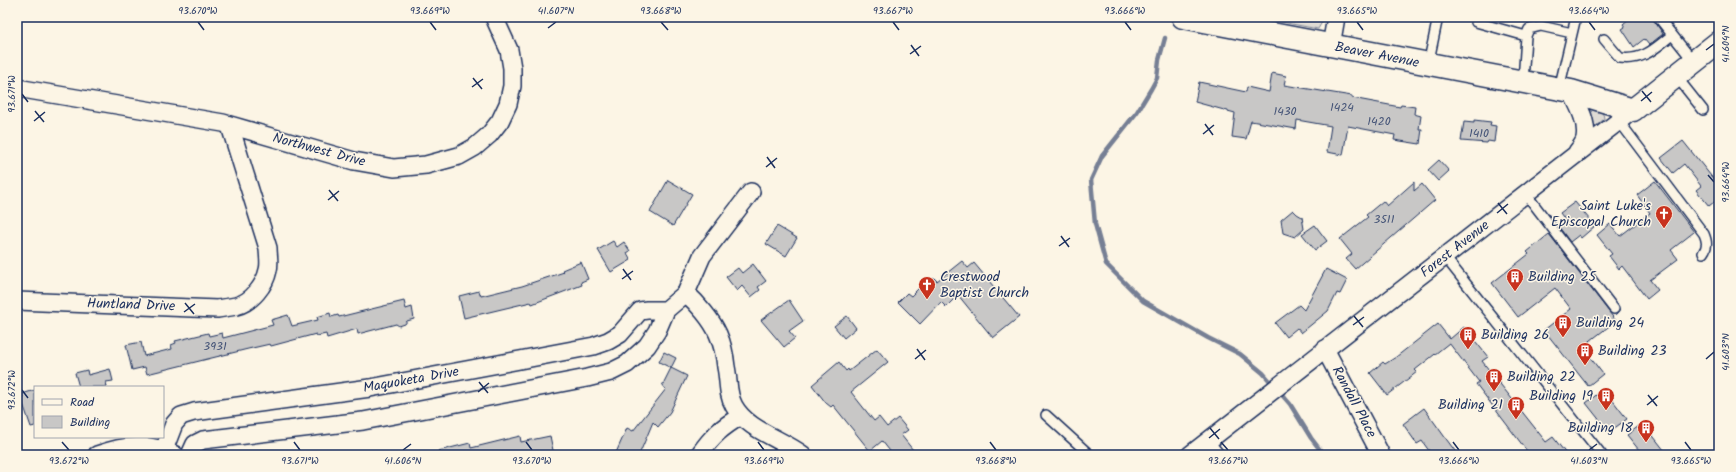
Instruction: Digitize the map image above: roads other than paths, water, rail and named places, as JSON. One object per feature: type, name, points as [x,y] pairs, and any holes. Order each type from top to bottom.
[{"type":"main road","name":"Beaver Avenue","points":[[1183,17],[1565,90],[1626,93],[1668,82]]},
{"type":"main road","name":"Forest Avenue","points":[[1626,115],[1719,42]]},
{"type":"main road","name":"Beaver Avenue","points":[[1565,90],[1626,115]]},
{"type":"street","name":"Northwest Drive","points":[[17,88],[230,126],[354,162],[394,168],[426,165],[459,156],[475,147],[489,135],[500,121],[508,104],[512,86],[512,68],[509,50],[494,17]]},
{"type":"street","points":[[1331,46],[1336,17]]},
{"type":"street","points":[[1565,90],[1580,110],[1585,126],[1585,138],[1576,154]]},
{"type":"street","name":"Forest Avenue","points":[[1190,455],[1626,115]]},
{"type":"street","name":"Huntland Drive","points":[[17,301],[217,308],[238,306],[247,301],[258,291],[266,278],[269,268],[268,248],[230,126]]},
{"type":"street","points":[[190,455],[195,444],[202,440],[363,421],[587,378],[611,372],[627,364],[647,346],[657,331],[666,310],[686,294],[702,256],[751,192]]},
{"type":"street","points":[[686,294],[696,302],[718,334],[726,367],[730,396],[734,406],[741,416],[752,425],[790,445],[803,455]]},
{"type":"street","name":"Maquoketa Drive","points":[[169,452],[174,424],[182,416],[194,412],[370,388],[594,346],[608,341],[620,334],[640,311],[666,310]]},
{"type":"street","name":"Randall Place","points":[[1325,350],[1381,455]]},
{"type":"street","points":[[699,455],[711,438],[725,425],[741,416]]},
{"type":"street","points":[[97,455],[128,446],[146,446],[169,452]]},
{"type":"lane","points":[[1428,65],[1438,17]]},
{"type":"lane","points":[[1477,17],[1476,22],[1526,36]]},
{"type":"lane","points":[[1565,90],[1572,33],[1576,17]]},
{"type":"lane","points":[[1658,17],[1694,62]]},
{"type":"lane","points":[[1523,82],[1526,36],[1529,29],[1541,26],[1572,33]]},
{"type":"lane","points":[[1604,39],[1620,58],[1629,59],[1645,56],[1672,35]]},
{"type":"lane","points":[[1668,82],[1703,110]]},
{"type":"lane","points":[[1626,115],[1704,234],[1706,248],[1703,253]]},
{"type":"lane","points":[[1526,194],[1614,309]]},
{"type":"lane","points":[[1444,256],[1602,455]]},
{"type":"lane","points":[[1046,415],[1090,455]]},
{"type":"lane","points":[[1209,441],[1220,455]]},
{"type":"waterway","points":[[1165,38],[1159,60],[1157,78],[1137,112],[1102,156],[1091,180],[1095,224],[1106,264],[1143,301],[1208,338],[1240,354],[1263,373],[1290,404],[1311,438],[1324,455]]},
{"type":"place","name":"Saint Luke's Episcopal Church","points":[[1664,229]]},
{"type":"place","name":"Building 25","points":[[1515,292]]},
{"type":"place","name":"Crestwood Baptist Church","points":[[927,300]]},
{"type":"place","name":"Building 24","points":[[1563,338]]},
{"type":"place","name":"Building 26","points":[[1468,350]]},
{"type":"place","name":"Building 23","points":[[1585,366]]},
{"type":"place","name":"Building 22","points":[[1494,392]]},
{"type":"place","name":"Building 19","points":[[1606,411]]},
{"type":"place","name":"Building 21","points":[[1516,420]]},
{"type":"place","name":"Building 18","points":[[1646,443]]}]
